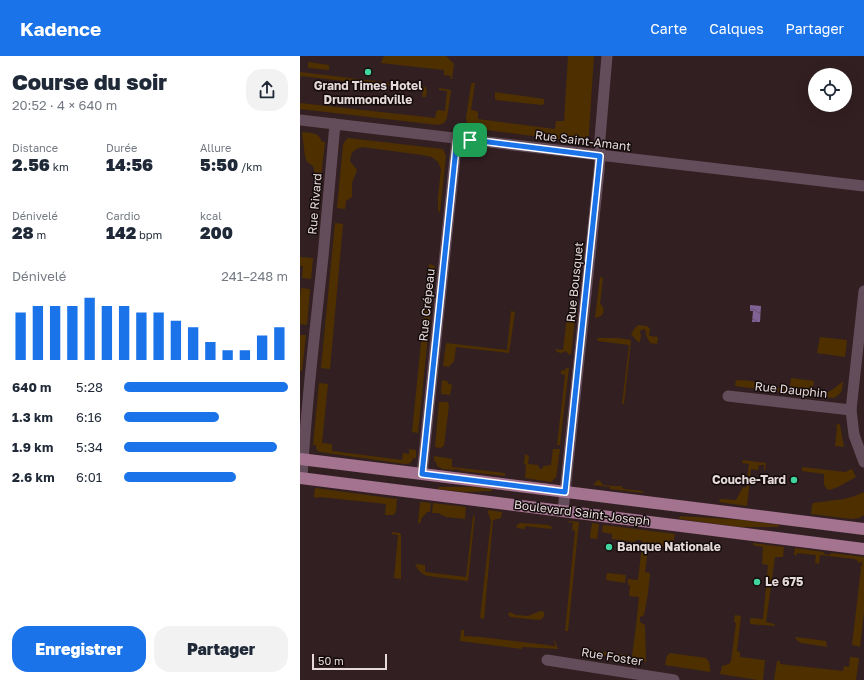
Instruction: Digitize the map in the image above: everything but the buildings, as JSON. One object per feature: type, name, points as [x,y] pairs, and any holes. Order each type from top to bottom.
[{"type":"main road","name":"Boulevard Saint-Joseph","points":[[302,459],[864,529]]},
{"type":"main road","name":"Boulevard Saint-Joseph","points":[[301,478],[864,549]]},
{"type":"street","name":"Rue Bousquet","points":[[563,511],[600,156],[600,138],[607,56]]},
{"type":"street","name":"Rue Saint-Amant","points":[[300,120],[864,186]]},
{"type":"street","name":"Rue Rivard","points":[[301,478],[335,124]]},
{"type":"street","name":"Rue Crépeau","points":[[422,474],[457,138]]},
{"type":"street","points":[[864,291],[851,410],[854,435],[864,462]]},
{"type":"street","name":"Rue Dauphin","points":[[728,396],[851,410]]},
{"type":"street","name":"Rue Foster","points":[[547,660],[674,680]]},
{"type":"shaded area","points":[[384,56],[446,56],[454,64],[452,79],[450,79],[451,76],[444,75],[444,70],[381,63]]},
{"type":"shaded area","points":[[568,56],[594,56],[589,138],[585,141],[580,142],[470,128],[466,118],[471,85],[472,83],[475,83],[471,110],[477,111],[478,119],[555,129],[556,121],[564,121]]},
{"type":"shaded area","points":[[308,62],[329,65],[329,70],[308,68]]},
{"type":"shaded area","points":[[300,72],[425,87],[427,90],[426,97],[422,97],[423,90],[301,76],[300,79]]},
{"type":"shaded area","points":[[439,88],[451,90],[447,118],[444,123],[438,125],[300,109],[300,103],[435,118],[437,110],[445,111],[447,91],[439,90]]},
{"type":"shaded area","points":[[495,92],[544,99],[544,104],[541,105],[496,100]]},
{"type":"shaded area","points":[[302,132],[317,135],[322,142],[325,142],[320,185],[316,178],[313,166],[307,162]]},
{"type":"shaded area","points":[[348,138],[443,149],[446,156],[440,213],[438,210],[438,197],[441,169],[438,162],[432,157],[422,155],[362,147],[353,151],[350,158],[350,161],[357,170],[352,183],[352,197],[346,201],[345,209],[337,208],[343,145]]},
{"type":"shaded area","points":[[335,223],[343,224],[330,369],[321,368]]},
{"type":"shaded area","points":[[300,257],[313,258],[311,279],[302,278],[303,266],[300,266]]},
{"type":"shaded area","points":[[429,264],[435,267],[418,433],[412,432]]},
{"type":"shaded area","points":[[600,277],[603,278],[600,304],[604,310],[601,316],[595,318]]},
{"type":"shaded area","points":[[301,288],[310,289],[307,325],[300,324]]},
{"type":"shaded area","points":[[511,311],[515,312],[509,353],[456,347],[454,362],[449,367],[443,366],[446,343],[507,350]]},
{"type":"shaded area","points":[[567,317],[575,318],[571,355],[565,351],[562,353],[557,352],[555,349],[563,350]]},
{"type":"shaded area","points":[[638,325],[647,326],[650,329],[649,336],[658,337],[657,344],[650,343],[644,329],[640,331],[640,342],[637,341],[631,334]]},
{"type":"shaded area","points":[[300,335],[306,335],[302,371],[300,371]]},
{"type":"shaded area","points":[[820,337],[847,340],[845,357],[817,353]]},
{"type":"shaded area","points":[[598,338],[631,340],[624,404],[622,404],[629,345],[598,341]]},
{"type":"shaded area","points":[[566,368],[569,368],[560,445],[557,445],[565,375],[561,374],[561,371],[565,370]]},
{"type":"shaded area","points":[[791,378],[814,381],[812,395],[775,391],[780,386],[790,387]]},
{"type":"shaded area","points":[[442,380],[447,381],[452,385],[450,395],[441,394]]},
{"type":"shaded area","points":[[736,380],[756,382],[763,386],[765,390],[735,386]]},
{"type":"shaded area","points":[[843,381],[841,392],[835,398],[823,397],[823,395]]},
{"type":"shaded area","points":[[319,383],[328,384],[322,443],[332,444],[332,451],[402,460],[403,453],[409,454],[409,449],[416,450],[416,458],[413,458],[408,464],[405,464],[318,451],[316,449],[316,445],[313,445]]},
{"type":"shaded area","points":[[439,402],[447,402],[449,405],[444,446],[440,448],[435,447]]},
{"type":"shaded area","points":[[839,424],[844,447],[835,446],[836,425]]},
{"type":"shaded area","points":[[553,449],[560,449],[556,478],[554,478],[551,482],[525,478],[525,454],[529,456],[528,464],[538,465],[539,468],[543,469],[543,466],[551,465]]},
{"type":"shaded area","points":[[434,456],[452,459],[452,467],[505,473],[505,476],[455,469],[443,469],[437,466],[436,462],[434,461]]},
{"type":"shaded area","points":[[743,460],[766,463],[765,471],[764,465],[759,465],[758,470],[751,469],[747,506],[719,502],[720,499],[736,500],[743,487],[746,488],[749,464],[742,463]]},
{"type":"shaded area","points":[[802,467],[845,472],[852,469],[856,477],[838,487],[829,490],[824,485],[824,474],[802,471]]},
{"type":"shaded area","points":[[598,480],[603,485],[622,486],[624,489],[642,491],[644,493],[610,489],[610,487],[593,485]]},
{"type":"shaded area","points":[[439,487],[473,487],[492,489],[492,491],[464,492],[438,489]]},
{"type":"shaded area","points":[[315,488],[397,499],[396,511],[394,515],[385,515],[386,504],[320,497],[315,498]]},
{"type":"shaded area","points":[[864,492],[864,515],[859,518],[852,519],[811,514],[813,503],[844,499]]},
{"type":"shaded area","points":[[420,502],[431,503],[430,512],[427,512],[418,524]]},
{"type":"shaded area","points":[[433,503],[466,507],[465,519],[446,517],[438,513],[432,513]]},
{"type":"shaded area","points":[[488,510],[502,512],[501,518],[493,520],[484,619],[480,618],[491,521]]},
{"type":"shaded area","points":[[475,515],[468,581],[428,576],[420,572],[415,564],[425,565],[425,572],[466,577],[473,516]]},
{"type":"shaded area","points":[[680,516],[743,520],[779,525],[778,527],[741,527],[679,519]]},
{"type":"shaded area","points":[[568,521],[579,522],[568,631],[565,631],[575,531],[572,530],[573,523]]},
{"type":"shaded area","points":[[520,523],[549,525],[552,527],[551,529],[525,526],[525,529],[517,528],[516,526]]},
{"type":"shaded area","points":[[592,523],[599,524],[597,539],[590,538]]},
{"type":"shaded area","points":[[603,525],[675,534],[672,548],[659,546],[658,551],[648,550],[645,572],[650,573],[648,593],[644,615],[640,617],[640,622],[645,625],[646,662],[583,652],[584,649],[632,656],[639,597],[629,596],[630,585],[628,585],[628,579],[638,580],[643,544],[641,540],[636,540],[635,542],[612,539],[612,534],[602,532]]},
{"type":"shaded area","points":[[392,532],[400,533],[401,535],[401,579],[394,578],[398,535],[392,534]]},
{"type":"shaded area","points":[[753,543],[784,547],[783,557],[775,557],[766,622],[774,624],[774,626],[750,624],[750,618],[763,619],[768,565],[762,564],[763,547],[753,545]]},
{"type":"shaded area","points":[[795,548],[824,552],[824,554],[830,555],[831,553],[864,557],[864,611],[860,647],[852,645],[860,568],[862,562],[858,563],[855,559],[820,555],[819,564],[815,563],[816,555],[797,553],[797,555],[794,555]]},
{"type":"shaded area","points":[[607,573],[626,575],[625,583],[606,580]]},
{"type":"shaded area","points":[[540,611],[544,612],[544,615],[543,618],[539,620],[510,617],[508,614],[510,612],[516,615],[528,616]]},
{"type":"shaded area","points":[[735,615],[741,616],[737,651],[740,652],[740,657],[765,660],[763,680],[720,674],[722,666],[729,664],[731,661],[736,623],[734,622]]},
{"type":"shaded area","points":[[461,630],[464,630],[464,636],[555,646],[554,640],[558,649],[522,647],[522,649],[460,641]]},
{"type":"shaded area","points":[[795,638],[826,641],[827,647],[801,643]]},
{"type":"shaded area","points":[[670,653],[706,658],[710,664],[710,672],[665,665],[667,656]]},
{"type":"shaded area","points":[[850,657],[859,658],[856,680],[774,680],[777,661],[780,661],[780,664],[843,671],[844,666],[849,667]]},
{"type":"water","points":[[750,305],[761,306],[760,322],[752,322],[753,311],[750,311]]},
{"type":"place","name":"Grand Times Hotel Drummondville","points":[[368,72]]},
{"type":"place","name":"Couche-Tard","points":[[794,480]]},
{"type":"place","name":"Banque Nationale","points":[[609,547]]},
{"type":"place","name":"Le 675","points":[[757,582]]},
{"type":"route","points":[[457,138],[470,140],[600,156],[565,492],[422,474],[455,150],[457,138]]}]
